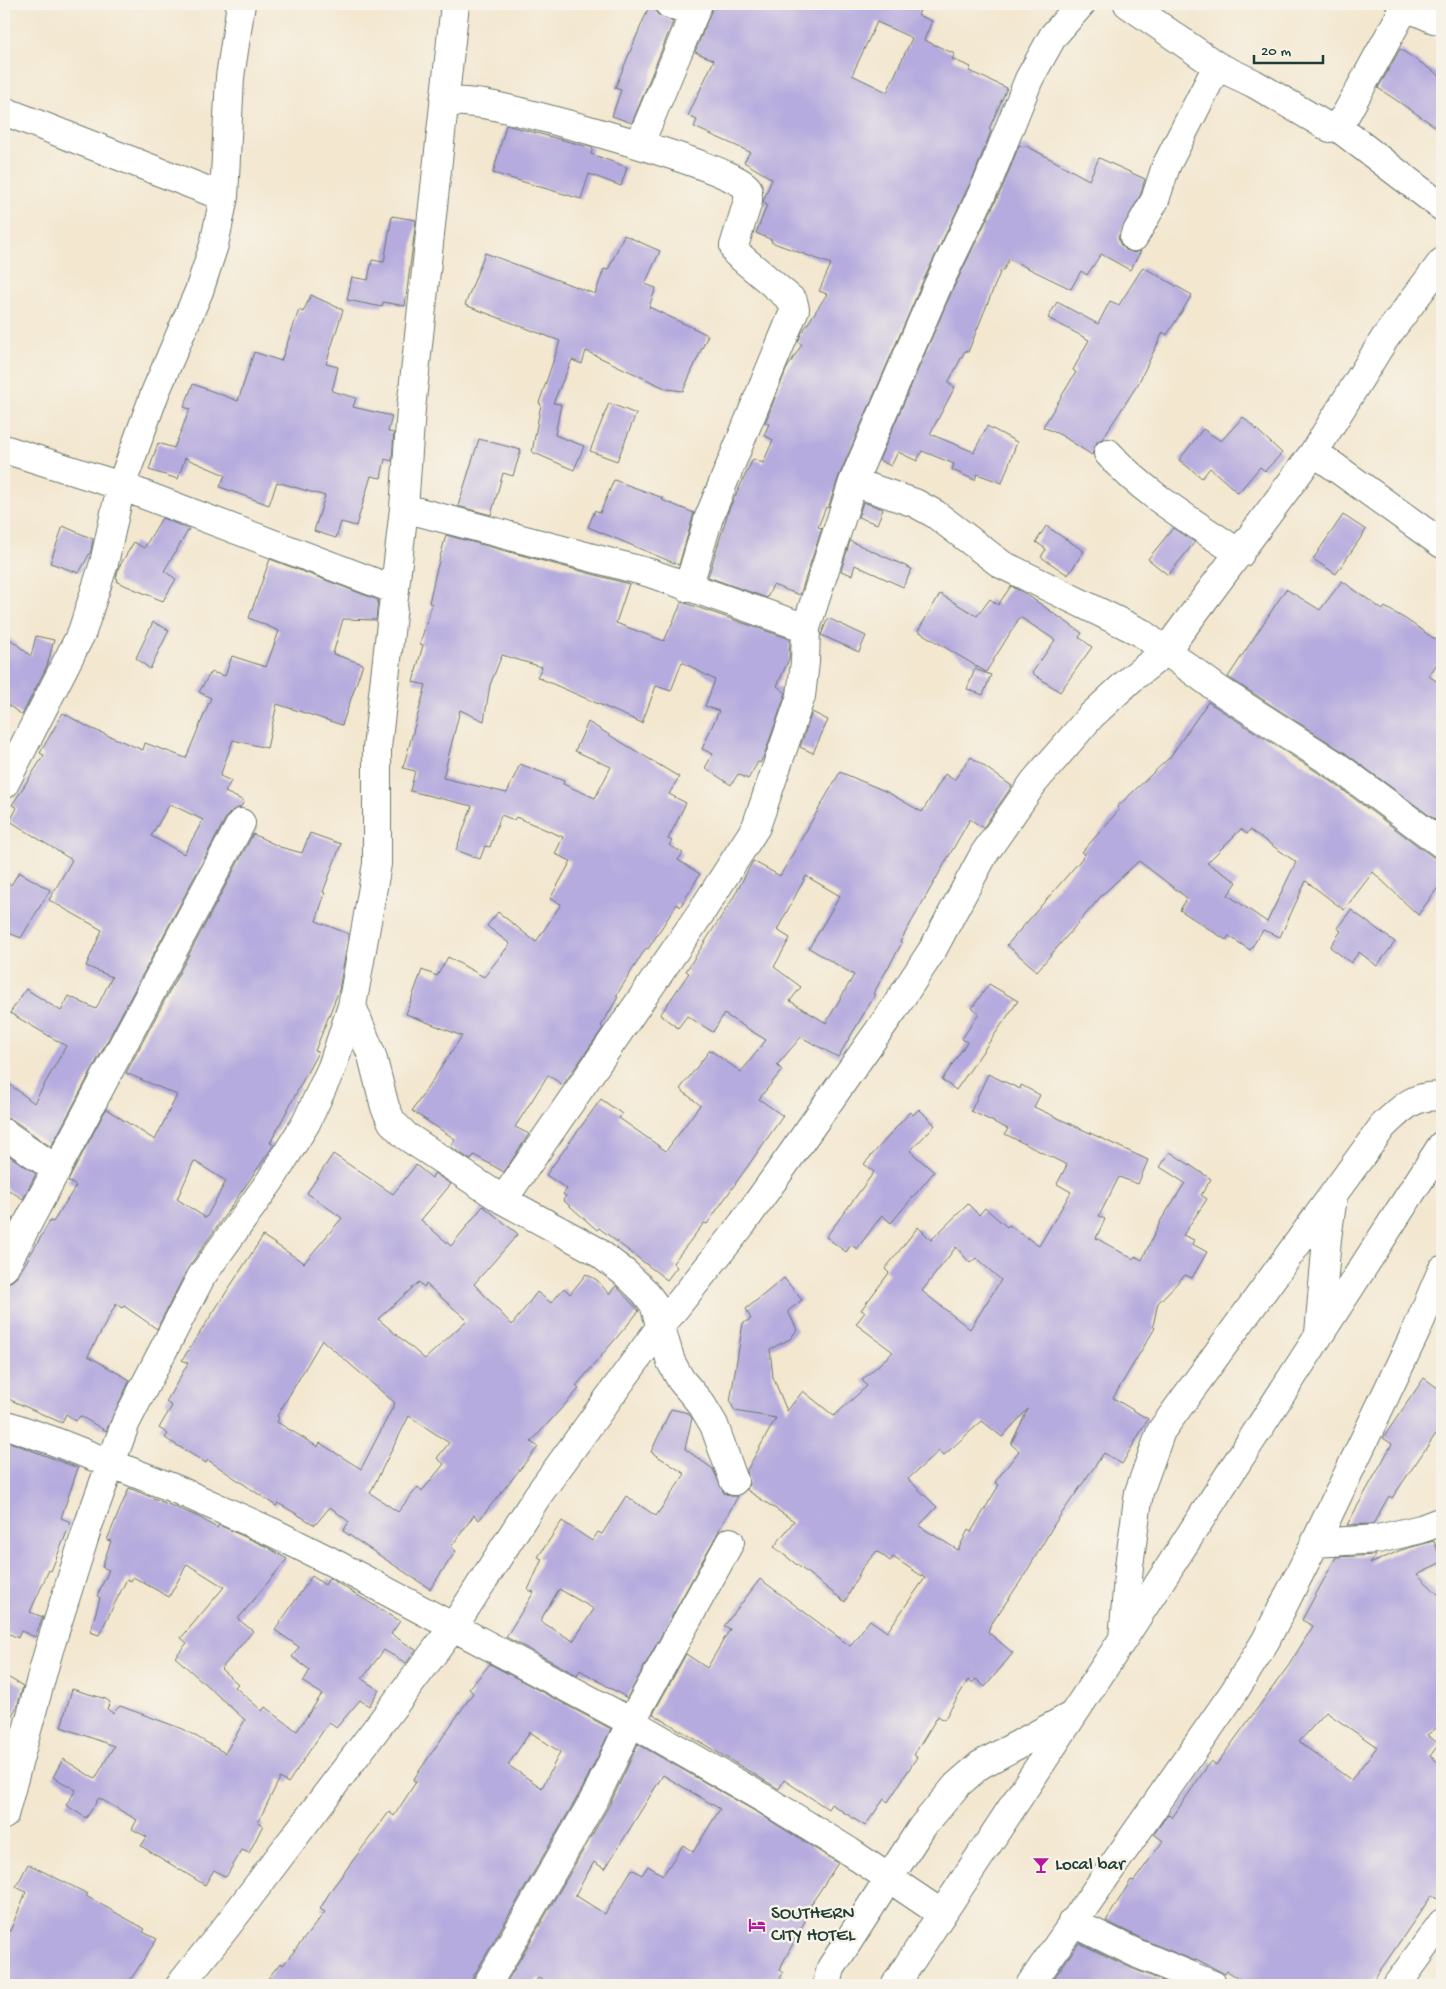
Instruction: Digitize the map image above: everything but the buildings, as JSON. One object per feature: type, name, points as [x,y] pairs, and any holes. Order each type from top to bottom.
[{"type":"main road","points":[[4,784],[82,632],[104,563],[121,486],[155,393],[199,291],[214,245],[224,197],[229,94],[241,4]]},
{"type":"main road","points":[[4,1815],[48,1653],[109,1465],[126,1422],[201,1278],[270,1181],[306,1122],[332,1067],[352,1006],[377,864],[377,748],[404,508],[412,400],[455,4]]},
{"type":"main road","points":[[503,1200],[700,914],[756,827],[801,696],[806,628],[853,482],[934,296],[989,179],[1035,66],[1053,36],[1081,4]]},
{"type":"main road","points":[[1128,4],[1217,66],[1253,83],[1324,127],[1330,128],[1336,126],[1346,116],[1402,6],[1440,15]]},
{"type":"main road","points":[[640,143],[686,7]]},
{"type":"main road","points":[[1134,237],[1155,200],[1166,166],[1217,66]]},
{"type":"main road","points":[[444,100],[490,105],[640,143],[716,170],[745,184],[748,189],[748,201],[734,246],[736,253],[790,298],[793,301],[794,309],[709,517],[688,588]]},
{"type":"main road","points":[[4,111],[224,197]]},
{"type":"main road","points":[[1336,126],[1442,207]]},
{"type":"main road","points":[[180,1985],[228,1926],[454,1626],[538,1496],[661,1326],[743,1223],[894,1009],[933,949],[984,854],[1034,782],[1091,716],[1132,678],[1165,652],[1240,554],[1314,452],[1385,338],[1442,262]]},
{"type":"main road","points":[[4,449],[121,486],[395,590]]},
{"type":"main road","points":[[1314,452],[1442,544]]},
{"type":"main road","points":[[1108,453],[1121,469],[1240,554]]},
{"type":"main road","points":[[853,482],[915,503],[935,514],[1001,564],[1140,632],[1219,690],[1338,766],[1442,844]]},
{"type":"main road","points":[[404,508],[650,573],[688,588],[806,628]]},
{"type":"main road","points":[[4,1268],[241,823]]},
{"type":"main road","points":[[352,1006],[372,1056],[385,1108],[392,1122],[406,1136],[503,1200],[595,1250],[625,1272],[654,1304],[671,1362],[681,1380],[702,1405],[714,1425],[734,1481]]},
{"type":"main road","points":[[1123,1638],[1129,1566],[1140,1492],[1161,1431],[1383,1126],[1405,1105],[1420,1098],[1442,1097]]},
{"type":"main road","points":[[4,1133],[57,1170]]},
{"type":"main road","points":[[895,1985],[1123,1638],[1442,1145]]},
{"type":"main road","points":[[1319,1334],[1327,1238],[1334,1192]]},
{"type":"main road","points":[[1030,1985],[1072,1922],[1234,1692],[1266,1640],[1315,1543],[1417,1329],[1442,1270]]},
{"type":"main road","points":[[4,1424],[51,1440],[109,1465],[178,1490],[274,1533],[454,1626],[631,1722],[768,1800],[890,1878],[942,1914]]},
{"type":"main road","points":[[1315,1543],[1378,1539],[1421,1529],[1442,1521]]},
{"type":"main road","points":[[486,1985],[596,1796],[631,1722],[730,1542]]},
{"type":"main road","points":[[827,1985],[831,1968],[922,1827],[957,1785],[980,1765],[1071,1716]]},
{"type":"main road","points":[[1072,1922],[1138,1954],[1213,1985]]},
{"type":"main road","points":[[1397,1985],[1442,1923]]},
{"type":"place","name":"Local bar","points":[[1041,1865]]},
{"type":"place","name":"SOUTHERN CITY HOTEL","points":[[757,1925]]}]
